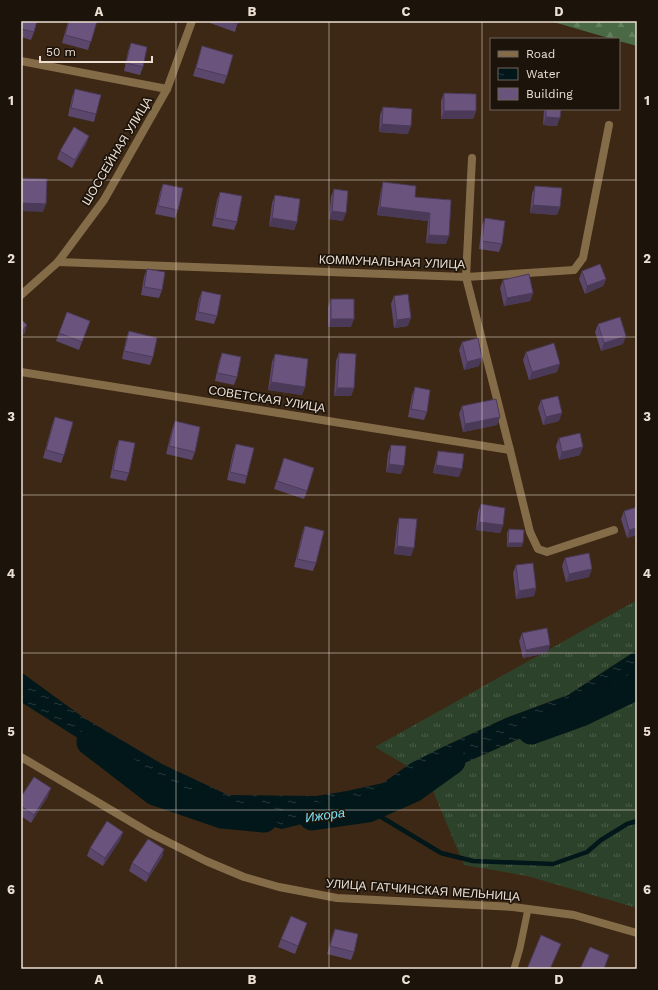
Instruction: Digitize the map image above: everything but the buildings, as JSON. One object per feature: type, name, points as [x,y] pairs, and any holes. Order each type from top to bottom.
[{"type":"street","name":"ШОССЕЙНАЯ УЛИЦА","points":[[21,295],[58,262],[104,200],[167,89],[192,21]]},
{"type":"street","points":[[21,61],[167,89]]},
{"type":"street","name":"КОММУНАЛЬНАЯ УЛИЦА","points":[[58,262],[466,277],[574,270],[584,258],[610,124]]},
{"type":"street","points":[[472,158],[466,277],[530,532],[538,549],[547,552],[614,530]]},
{"type":"street","name":"СОВЕТСКАЯ УЛИЦА","points":[[21,372],[510,450]]},
{"type":"street","name":"УЛИЦА ГАТЧИНСКАЯ МЕЛЬНИЦА","points":[[21,757],[150,833],[206,861],[244,877],[337,898],[513,907],[574,915],[637,933]]},
{"type":"lane","points":[[514,969],[528,909]]},
{"type":"green space","points":[[550,21],[637,21],[637,46],[620,41],[620,38],[609,38]]},
{"type":"green space","points":[[637,600],[637,650],[568,695],[506,718],[445,746],[407,766],[375,747]]},
{"type":"green space","points":[[637,673],[637,908],[527,876],[464,865],[428,779],[560,721],[594,704]]},
{"type":"water","points":[[637,650],[637,673],[594,704],[560,721],[428,779],[399,795],[346,813],[282,829],[221,814],[169,796],[21,702],[21,672],[84,718],[162,764],[228,795],[316,796],[383,783],[411,763],[445,746],[506,718],[568,695]]},
{"type":"waterway","name":"Ижора","points":[[531,731],[581,713],[637,686]]},
{"type":"waterway","name":"Ижора","points":[[90,742],[155,792],[222,815],[264,819]]},
{"type":"waterway","name":"Ижора","points":[[312,817],[368,809],[413,789],[452,761]]},
{"type":"waterway","points":[[368,809],[441,853],[473,861],[553,864],[587,852],[601,840],[627,824],[637,821]]}]
